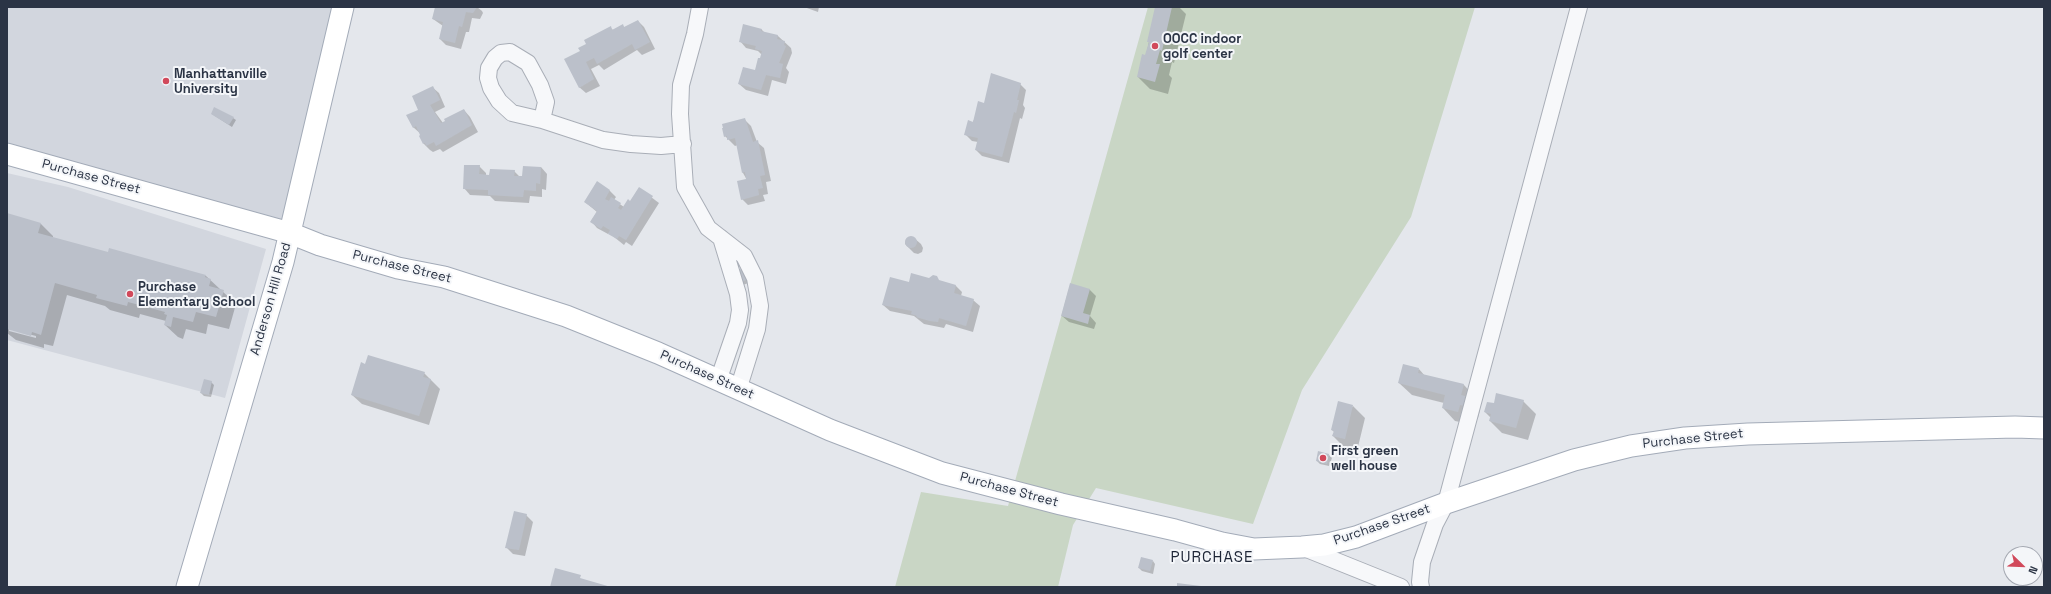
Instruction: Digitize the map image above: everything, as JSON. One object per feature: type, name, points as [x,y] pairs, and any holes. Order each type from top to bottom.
[{"type":"main road","name":"Anderson Hill Road","points":[[187,587],[290,233],[343,7]]},
{"type":"main road","name":"Purchase Street","points":[[7,154],[290,233],[320,245],[398,268],[444,277],[566,316],[830,430],[942,473],[1061,504],[1175,530],[1222,543],[1254,549],[1324,545],[1356,537],[1446,503],[1574,460],[1631,446],[1685,438],[1748,434],[2015,427],[2044,428]]},
{"type":"street","points":[[700,7],[695,34],[681,85],[680,114],[685,187],[708,228],[744,256],[755,278],[760,306],[757,329],[738,390]]},
{"type":"street","points":[[1421,587],[1422,562],[1435,524],[1446,503],[1579,7]]},
{"type":"street","points":[[542,120],[603,140],[661,146],[683,144]]},
{"type":"street","points":[[718,381],[738,323],[739,301],[721,238]]},
{"type":"street","points":[[739,301],[759,296]]},
{"type":"street","points":[[1302,547],[1401,587]]},
{"type":"shaded area","name":"Manhattanville University","points":[[7,7],[343,7],[290,233],[7,154]]},
{"type":"shaded area","name":"Purchase Elementary School","points":[[7,173],[68,187],[266,249],[225,398],[7,340]]},
{"type":"green space","points":[[1148,7],[1475,7],[1411,217],[1302,390],[1253,524],[1096,488],[1073,525],[1058,587],[895,587],[921,492],[1008,506]]},
{"type":"building","points":[[435,7],[477,7],[473,13],[466,12],[462,27],[459,26],[455,43],[439,39],[443,22],[432,19]]},
{"type":"building","name":"OOCC indoor golf center","points":[[1155,7],[1172,7],[1162,51],[1160,50],[1156,64],[1160,64],[1155,82],[1137,77],[1142,54],[1145,55],[1149,42],[1147,42]]},
{"type":"building","points":[[638,20],[650,42],[635,50],[632,44],[597,64],[594,58],[586,62],[594,79],[579,88],[564,59],[580,51],[578,48],[586,44],[584,40],[611,26],[612,30],[623,24],[624,27]]},
{"type":"building","points":[[743,24],[762,29],[761,31],[778,35],[777,39],[785,41],[784,45],[786,46],[779,63],[783,64],[780,78],[766,75],[761,90],[738,84],[743,67],[755,70],[758,58],[760,58],[762,51],[755,49],[756,46],[739,42]]},
{"type":"building","points":[[991,73],[1021,83],[1016,113],[1014,112],[1002,157],[975,150],[978,138],[964,135],[968,120],[973,122],[978,101],[984,103]]},
{"type":"building","points":[[433,86],[440,100],[430,105],[441,123],[445,121],[444,119],[464,109],[472,125],[436,146],[434,142],[426,146],[425,143],[423,144],[419,136],[420,135],[416,126],[413,128],[406,115],[418,110],[412,96]]},
{"type":"building","points":[[214,107],[234,117],[229,125],[211,114]]},
{"type":"building","points":[[745,118],[753,142],[758,140],[765,175],[760,176],[763,188],[758,189],[759,195],[741,200],[737,181],[746,179],[745,172],[742,173],[735,138],[727,140],[727,136],[724,137],[722,124]]},
{"type":"building","points":[[464,165],[480,165],[479,174],[489,175],[490,169],[515,170],[514,176],[522,176],[523,166],[541,167],[540,184],[536,183],[536,191],[524,190],[523,197],[488,195],[488,190],[463,189]]},
{"type":"building","points":[[597,181],[610,190],[605,199],[609,201],[611,197],[621,203],[618,208],[621,210],[628,199],[630,201],[639,187],[653,196],[626,240],[619,236],[617,239],[608,234],[610,230],[603,226],[601,229],[590,222],[597,211],[584,202]]},
{"type":"building","points":[[7,213],[41,223],[38,233],[108,252],[109,248],[206,275],[205,277],[211,279],[209,286],[224,290],[216,317],[196,312],[193,322],[173,317],[171,327],[164,325],[167,315],[164,314],[165,312],[128,302],[127,306],[96,298],[97,295],[55,283],[41,335],[32,332],[31,336],[7,329]]},
{"type":"building","points":[[909,236],[913,236],[917,242],[913,248],[909,248],[905,244],[905,240]]},
{"type":"building","points":[[743,268],[748,279],[739,283],[735,272]]},
{"type":"building","points":[[911,273],[929,278],[933,275],[937,276],[939,280],[956,285],[954,293],[974,299],[966,326],[939,318],[938,322],[930,321],[916,317],[917,316],[911,314],[912,311],[882,305],[890,277],[909,282]]},
{"type":"building","points":[[1070,283],[1090,289],[1083,313],[1090,315],[1088,324],[1061,316]]},
{"type":"building","points":[[368,355],[425,372],[423,377],[431,379],[419,416],[351,395],[361,362],[365,364]]},
{"type":"building","points":[[1403,364],[1419,368],[1418,373],[1464,384],[1461,395],[1468,397],[1465,406],[1460,405],[1458,412],[1442,408],[1445,395],[1398,383]]},
{"type":"building","points":[[204,379],[212,381],[209,395],[200,393]]},
{"type":"building","points":[[1496,393],[1524,400],[1516,428],[1489,421],[1491,414],[1484,412],[1487,402],[1494,403]]},
{"type":"building","points":[[1338,401],[1353,405],[1345,439],[1332,436],[1334,431],[1331,430]]},
{"type":"building","name":"First green well house","points":[[1318,451],[1329,454],[1327,464],[1316,461]]},
{"type":"building","points":[[514,511],[527,514],[519,550],[505,548]]},
{"type":"building","points":[[1141,557],[1153,560],[1150,571],[1138,568]]},
{"type":"building","points":[[555,568],[581,575],[580,578],[611,587],[550,587]]},
{"type":"building","points":[[1177,583],[1201,586],[1201,587],[1177,587]]},
{"type":"place","name":"OOCC indoor golf center","points":[[1155,46]]},
{"type":"place","name":"Manhattanville University","points":[[166,81]]},
{"type":"place","name":"Purchase Elementary School","points":[[130,294]]},
{"type":"place","name":"First green well house","points":[[1323,458]]},
{"type":"district","name":"PURCHASE","points":[[1212,558]]}]
